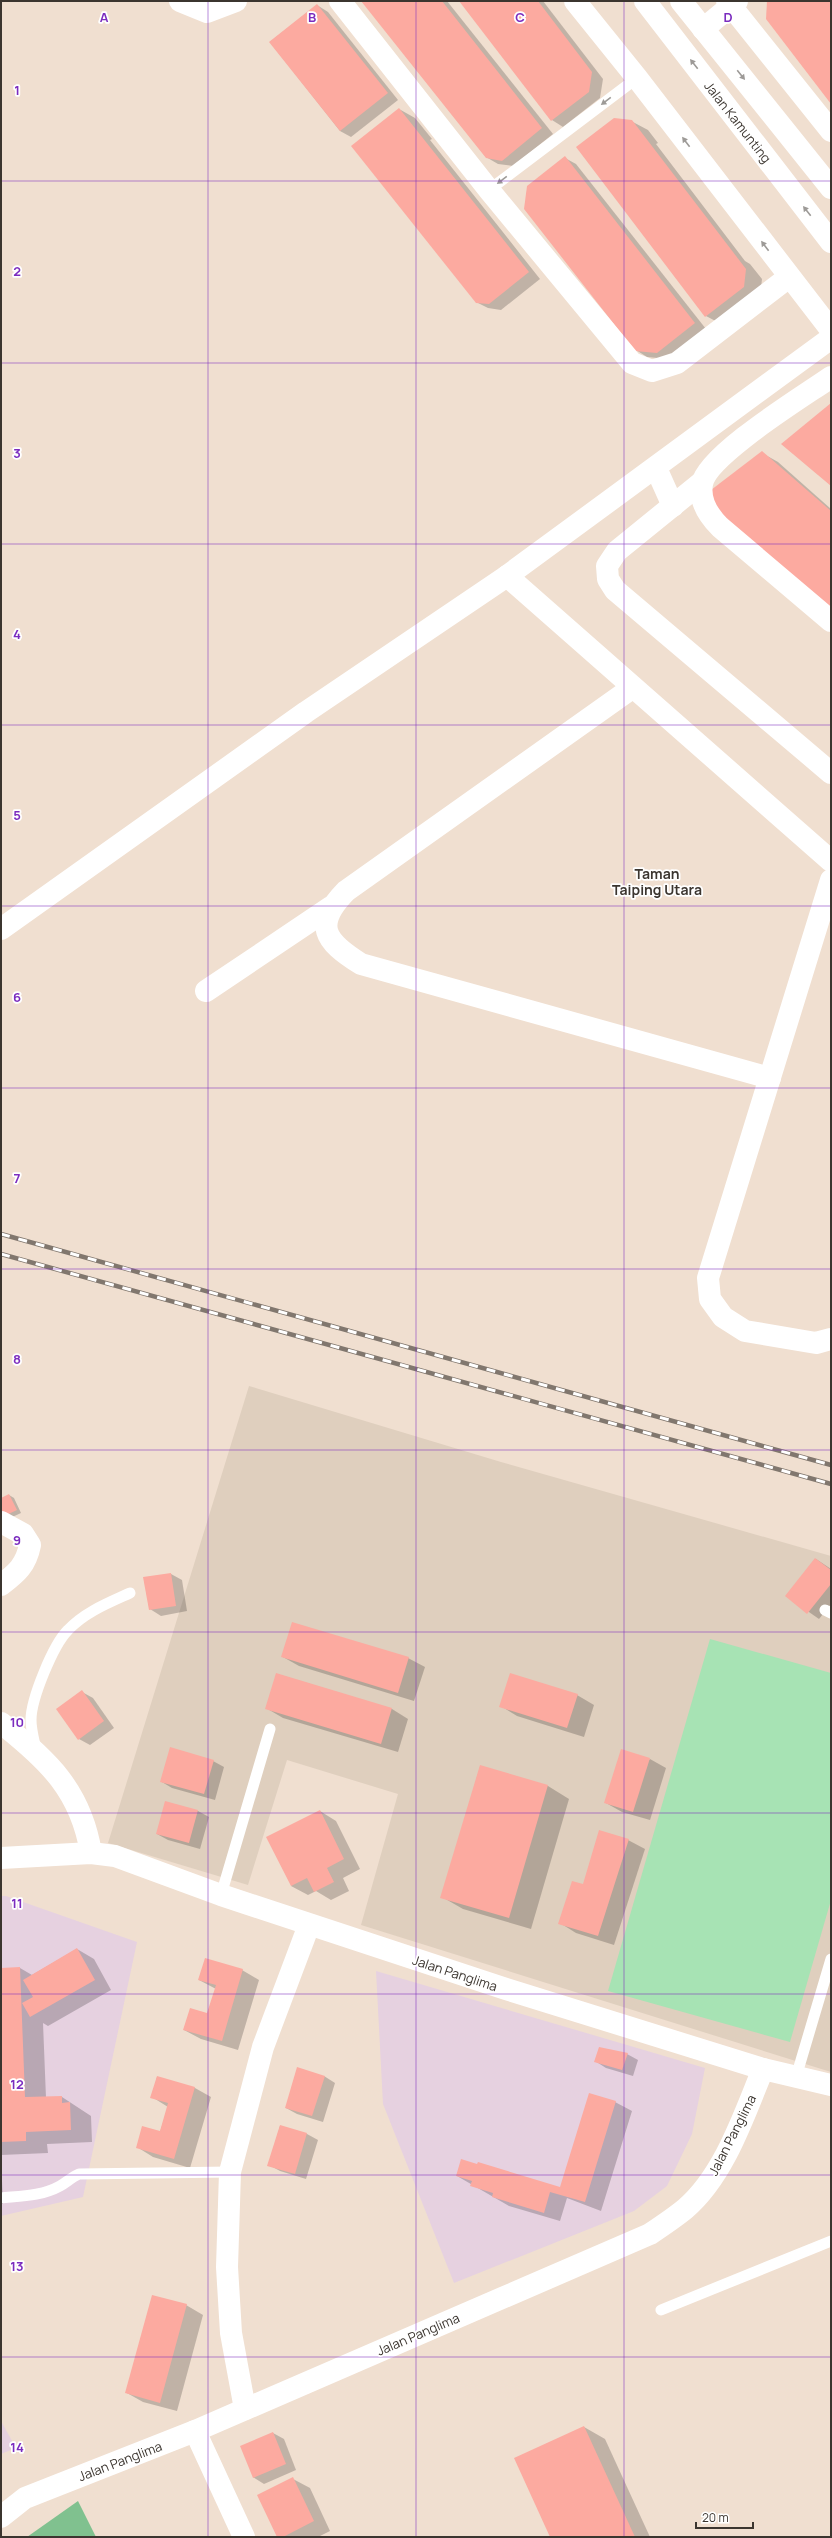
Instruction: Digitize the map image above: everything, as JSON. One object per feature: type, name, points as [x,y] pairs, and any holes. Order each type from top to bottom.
[{"type":"street","points":[[180,1],[207,12],[236,1]]},
{"type":"street","points":[[340,1],[489,190],[632,363],[652,371],[677,363],[789,276]]},
{"type":"street","points":[[575,1],[637,78],[831,330]]},
{"type":"street","name":"Jalan Kamunting","points":[[646,1],[831,242]]},
{"type":"street","points":[[681,1],[831,188]]},
{"type":"street","points":[[703,29],[732,3],[831,131]]},
{"type":"street","points":[[1,929],[306,712],[507,576],[831,338]]},
{"type":"street","points":[[831,376],[725,452],[714,462],[702,482],[617,551],[607,566],[608,579],[615,590],[831,773]]},
{"type":"street","points":[[656,468],[673,506]]},
{"type":"street","points":[[702,482],[702,501],[712,518],[831,621]]},
{"type":"street","points":[[507,576],[632,688],[831,861]]},
{"type":"street","points":[[206,991],[331,907],[346,891],[632,688]]},
{"type":"street","points":[[831,880],[708,1278],[710,1299],[723,1317],[745,1331],[816,1343],[831,1339]]},
{"type":"street","points":[[331,907],[325,924],[331,940],[344,954],[361,964],[770,1078]]},
{"type":"street","points":[[1,1522],[23,1534],[30,1545],[27,1560],[23,1566],[1,1584]]},
{"type":"street","points":[[1,1723],[36,1751],[68,1788],[79,1809],[88,1832],[91,1853]]},
{"type":"street","name":"Jalan Panglima","points":[[1,1858],[91,1853],[115,1856],[221,1895],[309,1925],[763,2069],[831,2085]]},
{"type":"street","points":[[245,2409],[231,2333],[227,2267],[230,2172],[263,2047],[309,1925]]},
{"type":"street","name":"Jalan Panglima","points":[[1,2517],[25,2498],[195,2432],[650,2234],[686,2209],[716,2172],[742,2122],[763,2069]]},
{"type":"street","points":[[195,2432],[244,2537]]},
{"type":"lane","points":[[489,190],[637,78]]},
{"type":"lane","points":[[36,1751],[31,1720],[34,1705],[53,1652],[67,1630],[94,1610],[130,1593]]},
{"type":"lane","points":[[221,1895],[270,1729]]},
{"type":"lane","points":[[796,2077],[831,1959]]},
{"type":"lane","points":[[1,2198],[40,2194],[61,2186],[68,2179],[79,2174],[230,2172]]},
{"type":"lane","points":[[661,2310],[831,2241]]},
{"type":"shaded area","points":[[249,1386],[501,1462],[831,1556],[831,2072],[361,1925],[398,1794],[287,1760],[248,1885],[108,1843]]},
{"type":"shaded area","points":[[1,1896],[6,1896],[137,1942],[83,2197],[1,2216]]},
{"type":"shaded area","points":[[376,1971],[705,2068],[692,2134],[667,2186],[634,2211],[454,2283],[383,2104]]},
{"type":"shaded area","points":[[1,2421],[16,2448],[1,2454]]},
{"type":"green space","points":[[710,1639],[831,1673],[831,1900],[790,2042],[608,1991]]},
{"type":"green space","points":[[78,2501],[96,2537],[27,2537]]},
{"type":"building","points":[[361,1],[442,1],[542,128],[502,161],[486,158]]},
{"type":"building","points":[[459,1],[538,1],[592,72],[589,92],[551,121]]},
{"type":"building","points":[[767,1],[831,1],[831,104],[766,19]]},
{"type":"building","points":[[317,4],[388,93],[340,131],[269,42]]},
{"type":"building","points":[[399,108],[529,272],[489,304],[476,303],[351,146]]},
{"type":"building","points":[[614,118],[632,120],[746,269],[744,287],[705,317],[576,147]]},
{"type":"building","points":[[565,156],[695,323],[657,353],[635,351],[524,209],[527,186]]},
{"type":"building","points":[[831,403],[831,486],[781,444]]},
{"type":"building","points":[[762,451],[831,511],[831,608],[711,506],[711,490]]},
{"type":"building","points":[[9,1494],[17,1510],[4,1516],[1,1509],[1,1498]]},
{"type":"building","points":[[815,1558],[831,1570],[831,1584],[807,1614],[785,1596]]},
{"type":"building","points":[[171,1573],[176,1606],[149,1610],[143,1577]]},
{"type":"building","points":[[292,1622],[409,1657],[398,1693],[281,1657]]},
{"type":"building","points":[[276,1673],[392,1708],[381,1744],[265,1709]]},
{"type":"building","points":[[510,1673],[578,1694],[567,1728],[499,1707]]},
{"type":"building","points":[[82,1690],[104,1721],[78,1740],[56,1709]]},
{"type":"building","points":[[170,1747],[214,1760],[204,1794],[160,1782]]},
{"type":"building","points":[[621,1749],[650,1758],[633,1812],[604,1803]]},
{"type":"building","points":[[480,1765],[548,1785],[509,1918],[440,1898]]},
{"type":"building","points":[[165,1801],[198,1810],[189,1843],[156,1834]]},
{"type":"building","points":[[320,1810],[344,1859],[327,1868],[334,1882],[314,1892],[307,1878],[291,1886],[266,1837]]},
{"type":"building","points":[[599,1830],[629,1839],[598,1936],[558,1924],[572,1881],[583,1884]]},
{"type":"building","points":[[77,1948],[95,1980],[30,2017],[22,2003],[33,1997],[23,1980]]},
{"type":"building","points":[[205,1958],[243,1969],[222,2041],[183,2030],[190,2008],[207,2013],[216,1985],[198,1980]]},
{"type":"building","points":[[20,1967],[25,2097],[62,2096],[62,2103],[70,2102],[71,2130],[26,2132],[26,2141],[1,2142],[1,1968]]},
{"type":"building","points":[[599,2047],[628,2053],[622,2070],[594,2062]]},
{"type":"building","points":[[297,2067],[325,2076],[312,2116],[285,2108]]},
{"type":"building","points":[[157,2076],[195,2087],[174,2159],[136,2148],[142,2126],[160,2131],[168,2103],[150,2098]]},
{"type":"building","points":[[589,2093],[616,2101],[585,2202],[550,2192],[544,2213],[492,2197],[493,2193],[470,2186],[472,2181],[456,2176],[461,2159],[477,2164],[478,2162],[560,2187]]},
{"type":"building","points":[[280,2125],[307,2133],[295,2174],[267,2166]]},
{"type":"building","points":[[152,2295],[187,2304],[160,2403],[125,2393]]},
{"type":"building","points":[[584,2426],[635,2537],[550,2537],[514,2458]]},
{"type":"building","points":[[273,2432],[286,2464],[253,2478],[240,2446]]},
{"type":"building","points":[[293,2477],[314,2521],[283,2537],[277,2537],[257,2495]]},
{"type":"railway","points":[[1,1234],[831,1465]]},
{"type":"railway","points":[[1,1254],[831,1484]]},
{"type":"district","name":"Taman Taiping Utara","points":[[657,882]]}]
